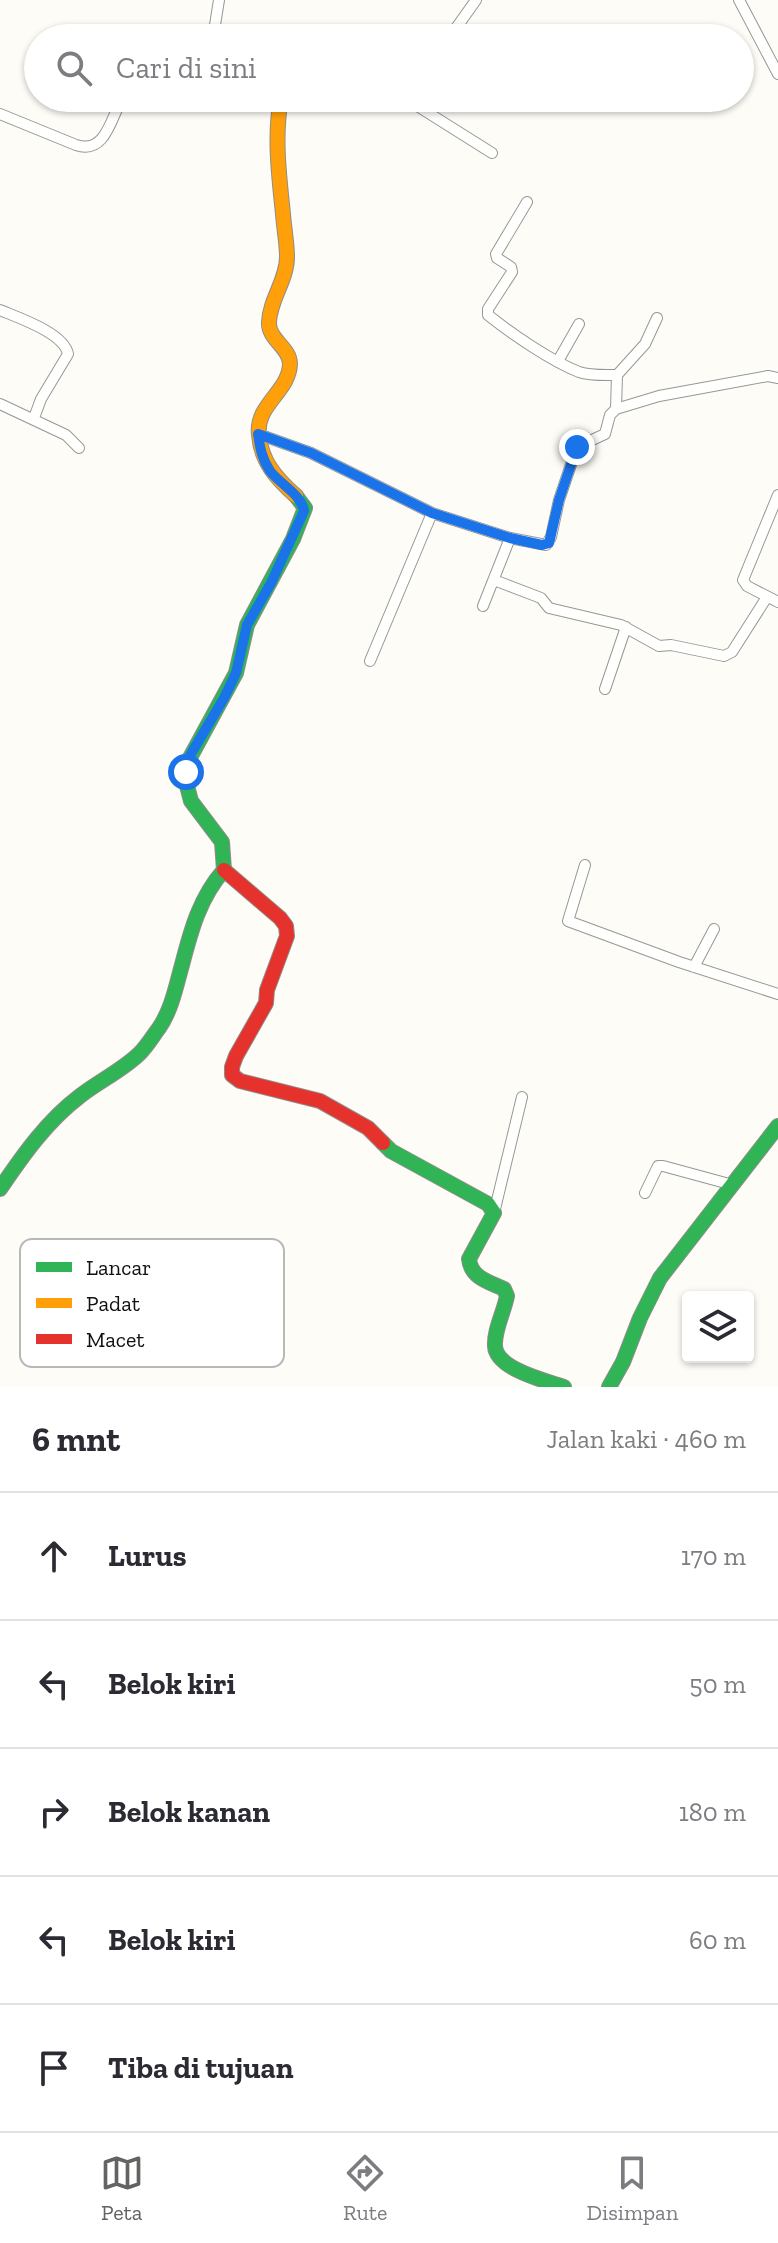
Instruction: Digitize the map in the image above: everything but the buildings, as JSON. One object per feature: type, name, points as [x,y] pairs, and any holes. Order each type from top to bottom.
[{"type":"street","points":[[215,24],[219,0]]},
{"type":"street","points":[[459,24],[476,0]]},
{"type":"street","points":[[739,0],[752,24]]},
{"type":"street","points":[[754,28],[778,74]]},
{"type":"street","points":[[0,114],[86,149],[102,140],[115,112]]},
{"type":"street","points":[[278,112],[276,124],[287,257],[281,289],[269,323],[274,340],[288,355],[290,363],[259,418],[258,434],[261,456],[269,470],[305,508],[288,550],[247,625],[236,673],[186,765],[191,801],[222,842],[224,870],[286,926],[287,936],[267,990],[266,1003],[236,1056],[232,1075],[240,1081],[320,1101],[368,1128],[391,1151],[483,1200],[494,1213]]},
{"type":"street","points":[[427,112],[492,153]]},
{"type":"street","points":[[527,202],[496,254],[511,267],[512,272],[487,313],[558,361],[591,375],[617,375]]},
{"type":"street","points":[[0,310],[61,340],[67,347],[68,354],[36,408],[34,418]]},
{"type":"street","points":[[616,409],[617,375],[645,344],[657,318]]},
{"type":"street","points":[[558,361],[579,324]]},
{"type":"street","points":[[258,434],[311,453],[432,513],[510,538],[548,545],[577,447],[605,434],[610,415],[616,409],[659,396],[768,376],[778,378]]},
{"type":"street","points":[[0,404],[66,435],[79,448]]},
{"type":"street","points":[[494,580],[541,598],[549,608],[626,627],[659,646],[671,645],[727,655],[773,600],[747,586],[743,580],[778,495]]},
{"type":"street","points":[[370,661],[432,513]]},
{"type":"street","points":[[483,606],[510,538]]},
{"type":"street","points":[[605,689],[626,627]]},
{"type":"street","points":[[585,865],[568,921],[778,994]]},
{"type":"street","points":[[0,1189],[46,1128],[78,1097],[140,1053],[161,1025],[174,996],[200,905],[224,870]]},
{"type":"street","points":[[694,967],[714,929]]},
{"type":"street","points":[[522,1097],[494,1213],[469,1259],[468,1267],[471,1272],[504,1289],[507,1296],[495,1348],[497,1357],[505,1364],[564,1387]]},
{"type":"street","points":[[609,1387],[660,1278],[778,1126]]},
{"type":"street","points":[[645,1193],[658,1166],[733,1185]]},
{"type":"traffic: fast","points":[[0,1189],[46,1127],[80,1096],[140,1053],[167,1013],[197,914],[224,870],[222,842],[191,801],[186,765],[236,673],[247,625],[293,539],[305,508],[296,496]]},
{"type":"traffic: fast","points":[[609,1387],[660,1278],[778,1126]]},
{"type":"traffic: fast","points":[[383,1143],[391,1151],[488,1204],[494,1213],[469,1259],[477,1275],[504,1289],[507,1296],[496,1334],[498,1354],[523,1373],[564,1387]]},
{"type":"traffic: slow","points":[[280,112],[278,156],[287,257],[269,322],[272,334],[287,353],[290,364],[284,383],[262,415],[259,435],[263,454],[271,469],[296,496]]},
{"type":"traffic: jam","points":[[224,870],[280,918],[286,926],[287,936],[267,990],[266,1003],[236,1056],[232,1075],[240,1081],[320,1101],[368,1128],[383,1143]]},
{"type":"route","points":[[186,772],[188,759],[236,673],[247,625],[271,583],[304,511],[302,502],[269,470],[261,456],[258,434],[311,453],[432,513],[542,545],[549,543],[559,500],[577,447]]}]
